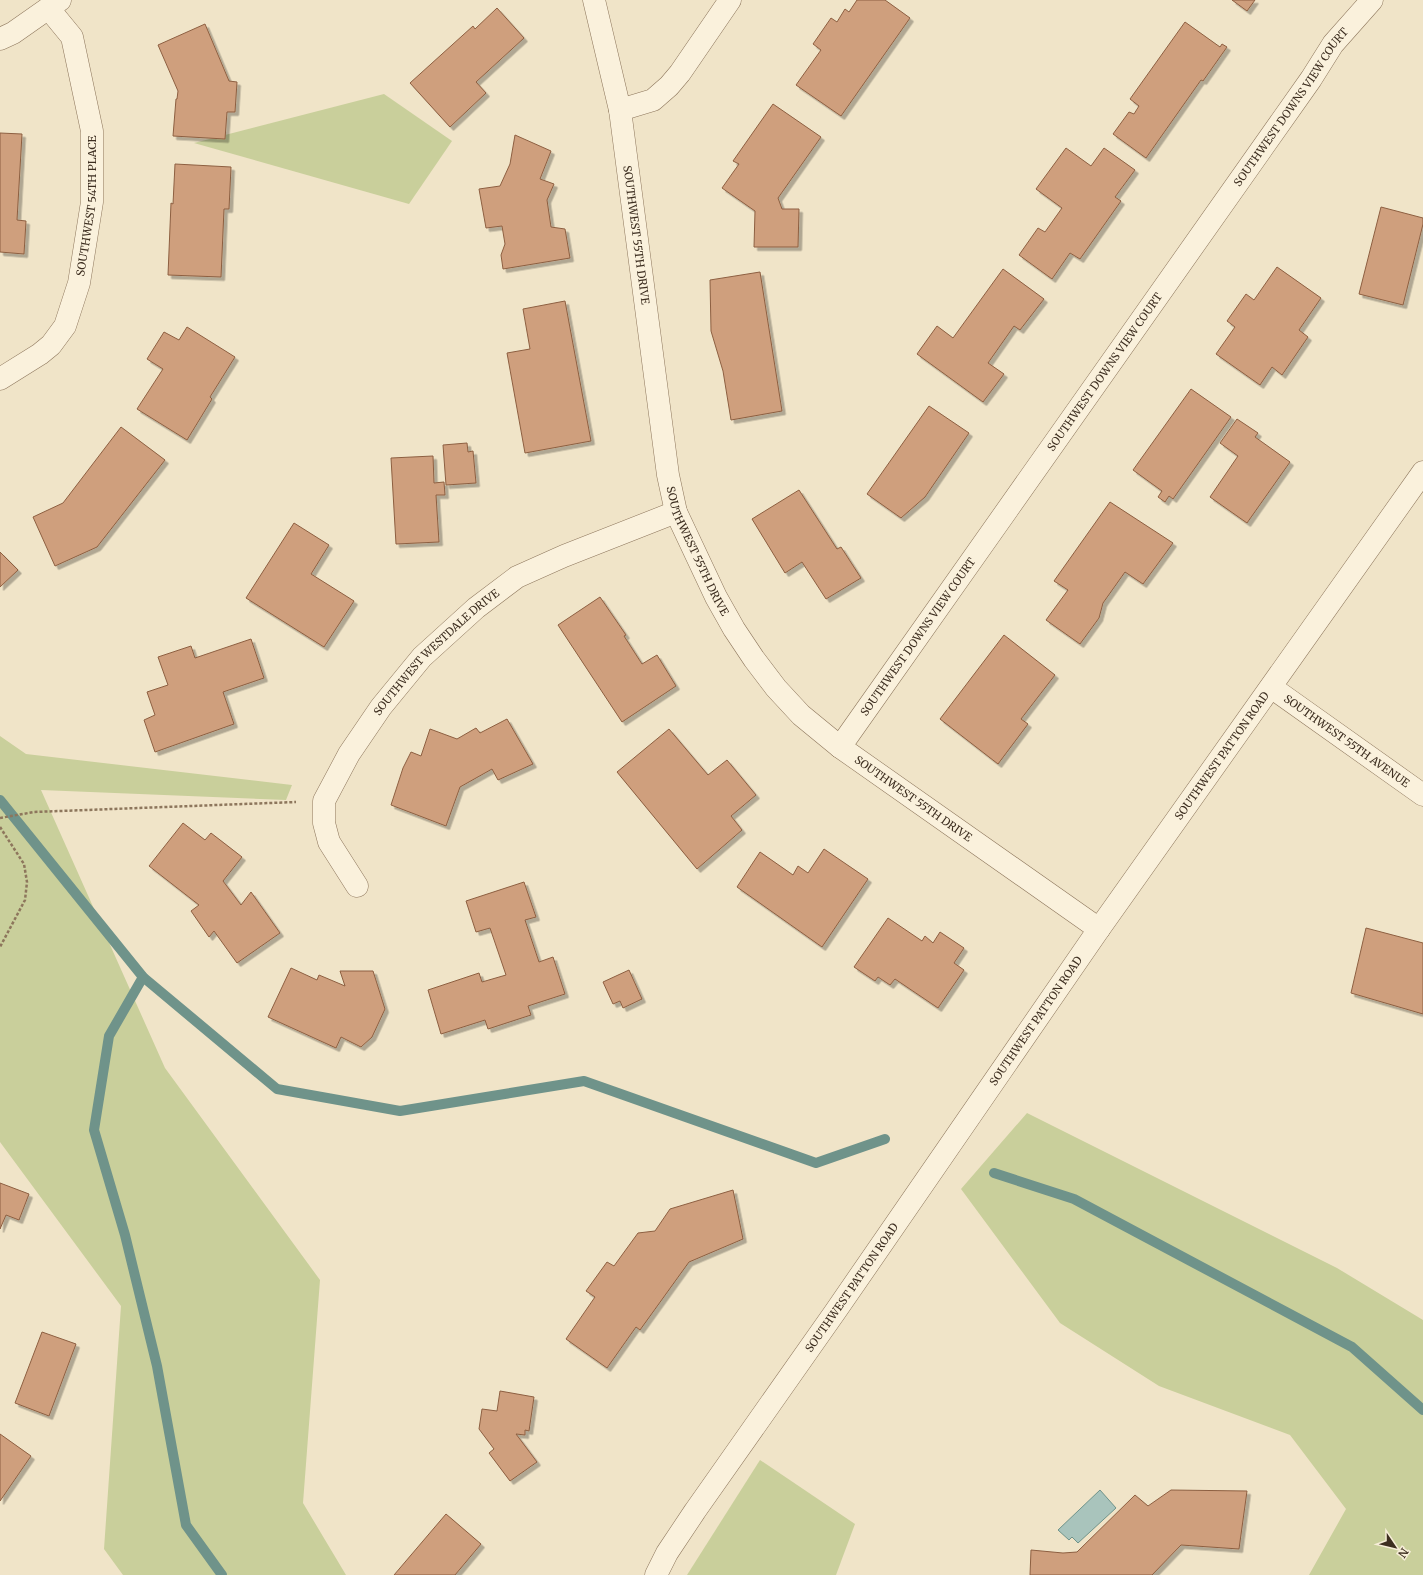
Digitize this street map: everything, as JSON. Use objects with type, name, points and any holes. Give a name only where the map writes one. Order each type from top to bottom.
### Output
[{"type":"street","name":"SOUTHWEST 55TH DRIVE","points":[[594,0],[620,110],[668,475],[676,512],[716,597],[754,659],[776,688],[800,715],[840,747],[1099,929]]},
{"type":"street","points":[[620,110],[654,100],[680,73],[730,0]]},
{"type":"street","name":"SOUTHWEST DOWNS VIEW COURT","points":[[840,747],[1312,79],[1333,44],[1372,0]]},
{"type":"street","points":[[0,39],[13,33],[54,4]]},
{"type":"street","name":"SOUTHWEST 54TH PLACE","points":[[0,379],[40,354],[51,345],[66,326],[79,283],[92,202],[92,131],[72,37],[54,4]]},
{"type":"street","name":"SOUTHWEST PATTON ROAD","points":[[656,1575],[667,1553],[695,1511],[835,1312],[1099,929],[1423,472]]},
{"type":"street","name":"SOUTHWEST WESTDALE DRIVE","points":[[356,886],[329,842],[324,823],[324,801],[349,754],[381,706],[422,657],[476,608],[517,577],[564,556],[676,512]]},
{"type":"street","name":"SOUTHWEST 55TH AVENUE","points":[[1271,687],[1423,795]]},
{"type":"path","points":[[0,818],[34,812],[324,801]]},
{"type":"path","points":[[0,827],[24,864],[27,882],[25,900],[0,947]]},
{"type":"green space","points":[[384,94],[452,141],[409,204],[194,143]]},
{"type":"green space","points":[[0,736],[26,754],[292,785],[286,800],[41,790],[165,1068],[320,1280],[303,1503],[346,1575],[123,1575],[104,1549],[121,1306],[0,1142]]},
{"type":"green space","points":[[1027,1113],[1337,1268],[1423,1320],[1423,1575],[1309,1575],[1346,1509],[1290,1435],[1159,1386],[1060,1323],[961,1189]]},
{"type":"green space","points":[[760,1460],[855,1524],[836,1575],[687,1575]]},
{"type":"water","points":[[1100,1490],[1116,1508],[1078,1543],[1072,1537],[1069,1540],[1058,1530]]},
{"type":"building","points":[[857,0],[885,0],[910,18],[841,116],[796,85],[821,50],[813,44],[831,18],[837,22],[845,9],[849,12]]},
{"type":"building","points":[[1232,0],[1255,0],[1247,11]]},
{"type":"building","points":[[497,8],[524,38],[476,82],[486,93],[450,127],[410,83],[473,26],[475,29]]},
{"type":"building","points":[[1185,22],[1220,47],[1222,44],[1227,47],[1203,81],[1201,80],[1146,158],[1113,134],[1129,112],[1134,114],[1139,106],[1130,99]]},
{"type":"building","points":[[205,24],[229,81],[237,82],[235,112],[227,112],[225,139],[173,136],[178,91],[158,45]]},
{"type":"building","points":[[773,104],[821,137],[778,198],[782,209],[799,209],[798,247],[754,247],[755,211],[722,188],[739,164],[733,161]]},
{"type":"building","points":[[0,133],[22,134],[17,220],[26,221],[24,254],[0,252]]},
{"type":"building","points":[[515,135],[551,151],[540,179],[554,184],[547,200],[551,227],[565,229],[570,258],[503,269],[501,255],[505,244],[502,226],[486,228],[479,189],[500,186],[510,164]]},
{"type":"building","points":[[1066,148],[1091,166],[1104,148],[1135,170],[1115,197],[1121,201],[1080,259],[1070,253],[1052,279],[1019,255],[1038,228],[1045,232],[1062,208],[1036,189]]},
{"type":"building","points":[[175,164],[231,167],[229,209],[224,209],[221,277],[168,275],[171,203],[173,204]]},
{"type":"building","points":[[1381,207],[1423,218],[1423,224],[1403,305],[1359,294]]},
{"type":"building","points":[[1277,267],[1321,298],[1299,330],[1308,337],[1282,375],[1272,367],[1260,385],[1216,354],[1235,327],[1227,321],[1246,294],[1254,300]]},
{"type":"building","points":[[1003,269],[1044,299],[1020,330],[1014,326],[988,363],[1004,374],[983,402],[917,354],[937,326],[953,338]]},
{"type":"building","points":[[760,272],[782,411],[731,420],[723,371],[711,331],[710,280]]},
{"type":"building","points":[[565,301],[591,441],[525,453],[507,353],[530,349],[523,309]]},
{"type":"building","points":[[187,327],[235,357],[210,397],[212,399],[187,440],[137,409],[163,369],[147,359],[164,332],[179,340]]},
{"type":"building","points":[[1191,389],[1231,417],[1173,499],[1169,496],[1165,502],[1158,497],[1162,491],[1133,470]]},
{"type":"building","points":[[929,406],[969,433],[925,497],[901,518],[867,494]]},
{"type":"building","points":[[1237,419],[1258,433],[1255,437],[1290,462],[1247,523],[1210,497],[1238,456],[1220,443]]},
{"type":"building","points":[[121,427],[165,460],[97,547],[55,566],[33,517],[63,503]]},
{"type":"building","points":[[467,443],[468,452],[473,451],[476,483],[446,485],[443,445]]},
{"type":"building","points":[[433,456],[434,483],[444,482],[445,495],[436,495],[439,542],[396,544],[391,458]]},
{"type":"building","points":[[799,490],[837,549],[841,547],[861,578],[826,599],[802,562],[785,573],[752,519]]},
{"type":"building","points":[[1110,502],[1173,543],[1143,584],[1125,572],[1103,603],[1099,618],[1080,644],[1046,620],[1068,590],[1054,581]]},
{"type":"building","points":[[294,523],[329,545],[311,574],[354,601],[324,647],[246,598]]},
{"type":"building","points":[[0,552],[18,570],[0,587]]},
{"type":"building","points":[[600,597],[626,635],[624,636],[642,664],[657,655],[676,686],[622,722],[558,625]]},
{"type":"building","points":[[1004,635],[1055,675],[1021,719],[1028,724],[998,764],[940,719]]},
{"type":"building","points":[[251,639],[264,678],[223,692],[234,724],[155,752],[144,720],[155,715],[147,692],[168,685],[158,657],[191,646],[195,658]]},
{"type":"building","points":[[507,719],[533,764],[498,780],[492,769],[460,787],[446,826],[391,805],[403,768],[411,752],[421,756],[430,729],[457,739],[476,728],[480,733]]},
{"type":"building","points":[[669,729],[708,775],[727,760],[756,795],[731,816],[742,830],[697,869],[617,772]]},
{"type":"building","points":[[183,823],[205,840],[211,833],[242,857],[223,881],[241,905],[251,892],[280,933],[237,963],[214,931],[209,937],[191,911],[199,905],[149,866]]},
{"type":"building","points":[[824,849],[868,879],[822,947],[737,887],[760,852],[793,875],[798,866],[808,873]]},
{"type":"building","points":[[524,882],[536,917],[525,920],[539,962],[553,957],[565,994],[528,1006],[531,1015],[488,1029],[485,1020],[441,1034],[428,990],[479,973],[482,982],[506,975],[490,928],[476,932],[466,901]]},
{"type":"building","points":[[888,918],[922,941],[925,936],[933,943],[940,932],[964,948],[954,963],[964,970],[938,1008],[895,979],[890,985],[878,977],[875,981],[854,967]]},
{"type":"building","points":[[1366,928],[1423,943],[1423,1014],[1351,993]]},
{"type":"building","points":[[291,968],[317,980],[319,975],[345,986],[340,971],[373,971],[385,1009],[372,1037],[361,1047],[341,1037],[336,1048],[268,1017]]},
{"type":"building","points":[[629,970],[642,999],[623,1008],[620,1001],[613,1004],[603,982]]},
{"type":"building","points":[[0,1183],[29,1194],[19,1220],[6,1215],[0,1229]]},
{"type":"building","points":[[733,1190],[743,1239],[689,1262],[640,1330],[636,1327],[607,1368],[566,1339],[595,1297],[586,1291],[607,1262],[614,1266],[638,1233],[655,1231],[670,1209]]},
{"type":"building","points":[[42,1332],[76,1344],[49,1416],[15,1403]]},
{"type":"building","points":[[500,1391],[534,1397],[529,1431],[525,1430],[525,1435],[516,1434],[537,1462],[510,1481],[489,1453],[494,1449],[479,1429],[482,1409],[497,1411]]},
{"type":"building","points":[[0,1434],[31,1456],[0,1501]]},
{"type":"building","points":[[1171,1490],[1247,1491],[1239,1549],[1181,1545],[1152,1575],[1030,1575],[1031,1550],[1063,1553],[1077,1552],[1135,1495],[1148,1506]]},
{"type":"building","points":[[446,1514],[481,1544],[455,1575],[394,1575]]},
{"type":"waterway","points":[[0,800],[143,977],[277,1089],[400,1111],[584,1081],[816,1163],[885,1139]]},
{"type":"waterway","points":[[143,977],[109,1036],[94,1130],[125,1235],[157,1366],[186,1525],[222,1575]]},
{"type":"waterway","points":[[994,1173],[1074,1199],[1352,1347],[1423,1410]]}]
